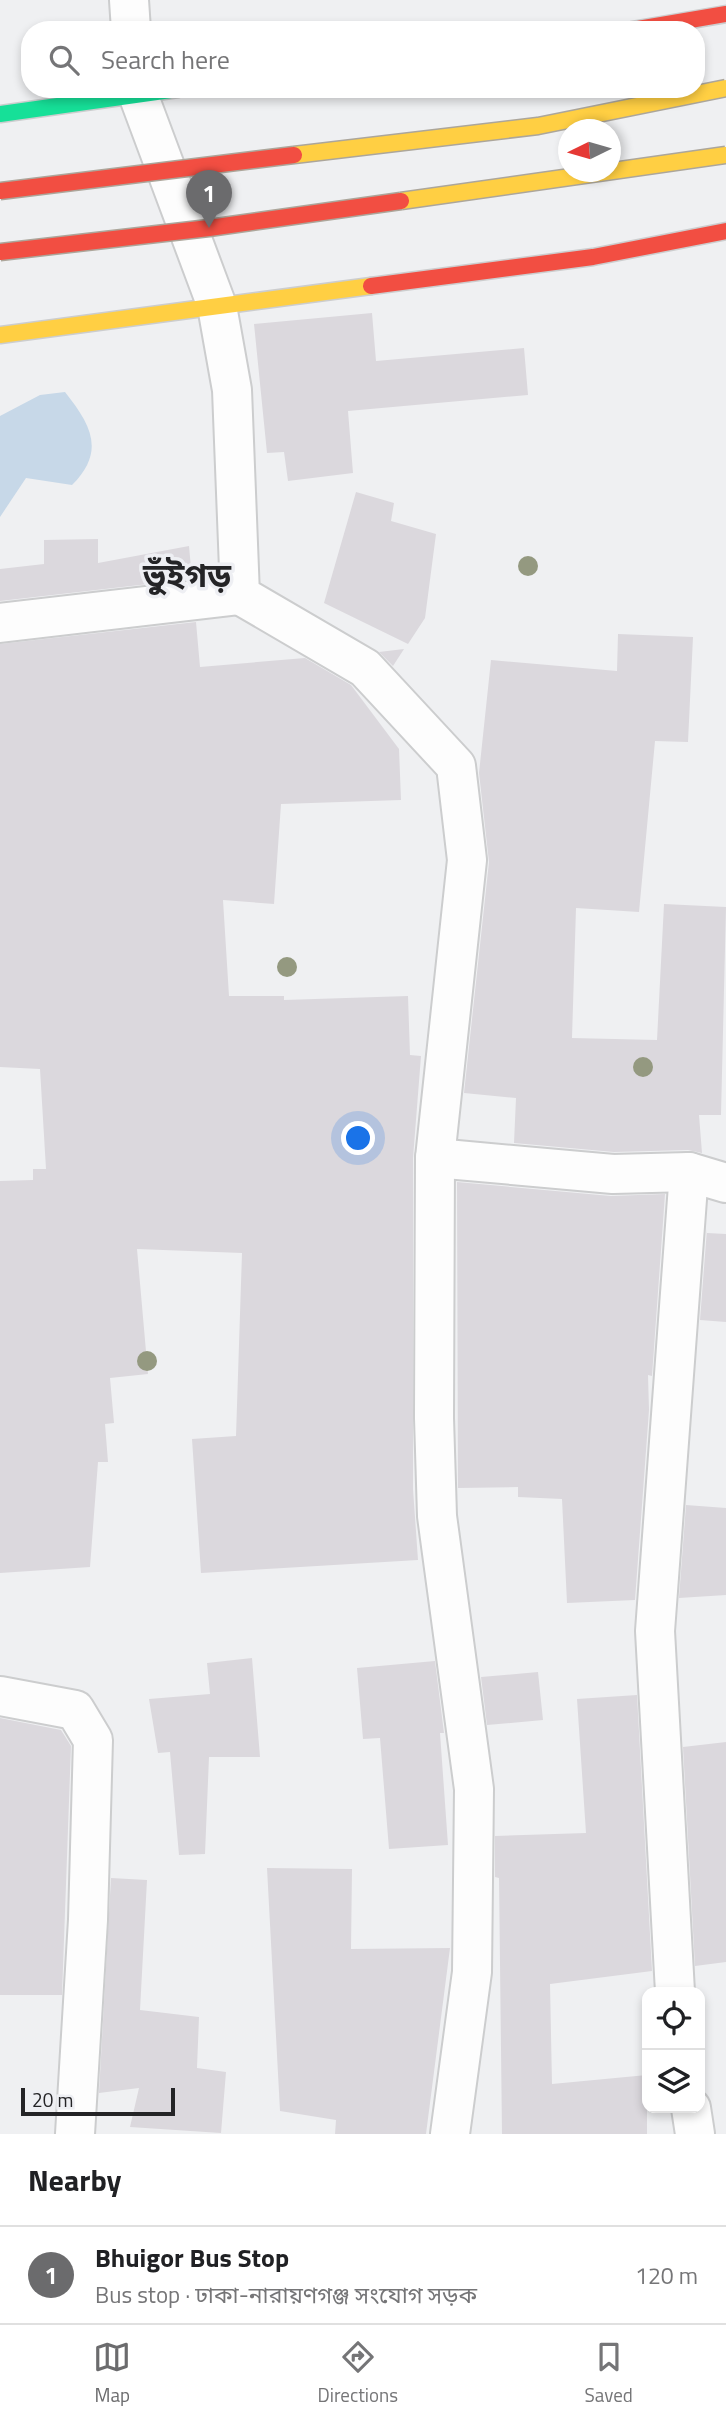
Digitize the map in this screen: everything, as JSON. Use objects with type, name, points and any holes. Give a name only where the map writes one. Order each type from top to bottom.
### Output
[{"type":"main road","points":[[685,21],[726,14]]},
{"type":"main road","points":[[705,92],[726,88]]},
{"type":"main road","points":[[0,114],[99,98]]},
{"type":"main road","points":[[0,191],[538,126],[677,98]]},
{"type":"main road","points":[[0,252],[223,226],[726,155]]},
{"type":"main road","points":[[0,335],[593,257],[726,231]]},
{"type":"street","points":[[129,0],[130,21]]},
{"type":"street","points":[[138,98],[217,306],[232,390],[240,595]]},
{"type":"street","points":[[0,623],[240,595],[365,668],[456,766],[467,860],[435,1158],[434,1419],[437,1516],[474,1789],[472,1972],[451,2134]]},
{"type":"street","points":[[435,1158],[612,1174],[689,1172],[726,1183]]},
{"type":"street","points":[[675,1987],[663,1817],[655,1632],[689,1172]]},
{"type":"street","points":[[0,1696],[75,1710],[93,1740],[88,1920],[75,2134]]},
{"type":"street","points":[[692,2113],[695,2134]]},
{"type":"water","points":[[65,392],[82,416],[91,438],[92,449],[83,473],[72,485],[26,478],[0,517],[0,416],[40,395]]},
{"type":"building","points":[[372,313],[376,361],[524,348],[528,395],[348,411],[353,473],[288,481],[284,452],[267,453],[254,324]]},
{"type":"building","points":[[356,492],[394,503],[391,521],[436,534],[425,618],[408,644],[324,603]]},
{"type":"building","points":[[98,539],[98,563],[189,546],[192,579],[0,601],[0,569],[44,564],[44,540]]},
{"type":"building","points":[[196,622],[200,667],[305,658],[351,685],[399,749],[401,800],[281,804],[274,904],[223,900],[229,996],[284,996],[284,1000],[408,996],[410,1055],[421,1056],[413,1158],[413,1489],[418,1560],[201,1573],[192,1439],[236,1436],[242,1253],[137,1249],[148,1374],[110,1378],[114,1423],[105,1424],[108,1462],[98,1462],[90,1567],[0,1573],[0,1181],[33,1180],[33,1169],[46,1169],[40,1069],[0,1067],[0,644]]},
{"type":"building","points":[[618,634],[693,637],[688,742],[655,741],[639,912],[576,908],[572,1038],[657,1040],[664,904],[726,907],[721,1115],[699,1115],[702,1153],[688,1150],[614,1152],[514,1143],[516,1098],[464,1093],[489,862],[479,773],[491,660],[617,671]]},
{"type":"building","points":[[404,649],[393,666],[379,652]]},
{"type":"building","points":[[457,1182],[611,1196],[665,1194],[652,1376],[648,1375],[649,1410],[635,1600],[567,1603],[562,1499],[518,1497],[518,1487],[458,1488]]},
{"type":"building","points":[[707,1229],[707,1233],[726,1234],[726,1322],[700,1320]]},
{"type":"building","points":[[686,1505],[726,1508],[726,1595],[679,1598]]},
{"type":"building","points":[[252,1658],[260,1757],[209,1757],[205,1854],[179,1855],[170,1752],[158,1753],[149,1699],[210,1694],[207,1663]]},
{"type":"building","points":[[435,1661],[444,1733],[440,1733],[448,1845],[389,1849],[380,1738],[363,1739],[357,1668]]},
{"type":"building","points":[[538,1672],[543,1720],[487,1725],[481,1677]]},
{"type":"building","points":[[637,1695],[652,1971],[550,1984],[552,2084],[642,2075],[642,2113],[647,2113],[647,2134],[502,2134],[499,1878],[495,1877],[495,1836],[586,1833],[577,1699]]},
{"type":"building","points":[[0,1718],[61,1730],[71,1746],[62,1995],[0,1995]]},
{"type":"building","points":[[726,1742],[726,1962],[695,1966],[683,1747]]},
{"type":"building","points":[[267,1868],[352,1869],[351,1949],[450,1948],[426,2134],[335,2134],[336,2120],[280,2111]]},
{"type":"building","points":[[111,1878],[147,1880],[140,2010],[199,2017],[197,2068],[226,2072],[221,2133],[130,2127],[139,2088],[99,2093]]},
{"type":"traffic: fast","points":[[0,114],[114,98]]},
{"type":"traffic: slow","points":[[705,92],[726,88]]},
{"type":"traffic: slow","points":[[294,155],[538,126],[677,98]]},
{"type":"traffic: slow","points":[[401,201],[726,155]]},
{"type":"traffic: slow","points":[[0,335],[371,286]]},
{"type":"traffic: jam","points":[[685,21],[726,14]]},
{"type":"traffic: jam","points":[[0,191],[294,155]]},
{"type":"traffic: jam","points":[[0,252],[209,228],[401,201]]},
{"type":"traffic: jam","points":[[371,286],[593,257],[726,231]]},
{"type":"place","name":"Bhuigor Bus Stop","points":[[209,228]]},
{"type":"district","name":"ভুঁইগড়","points":[[187,575]]}]
